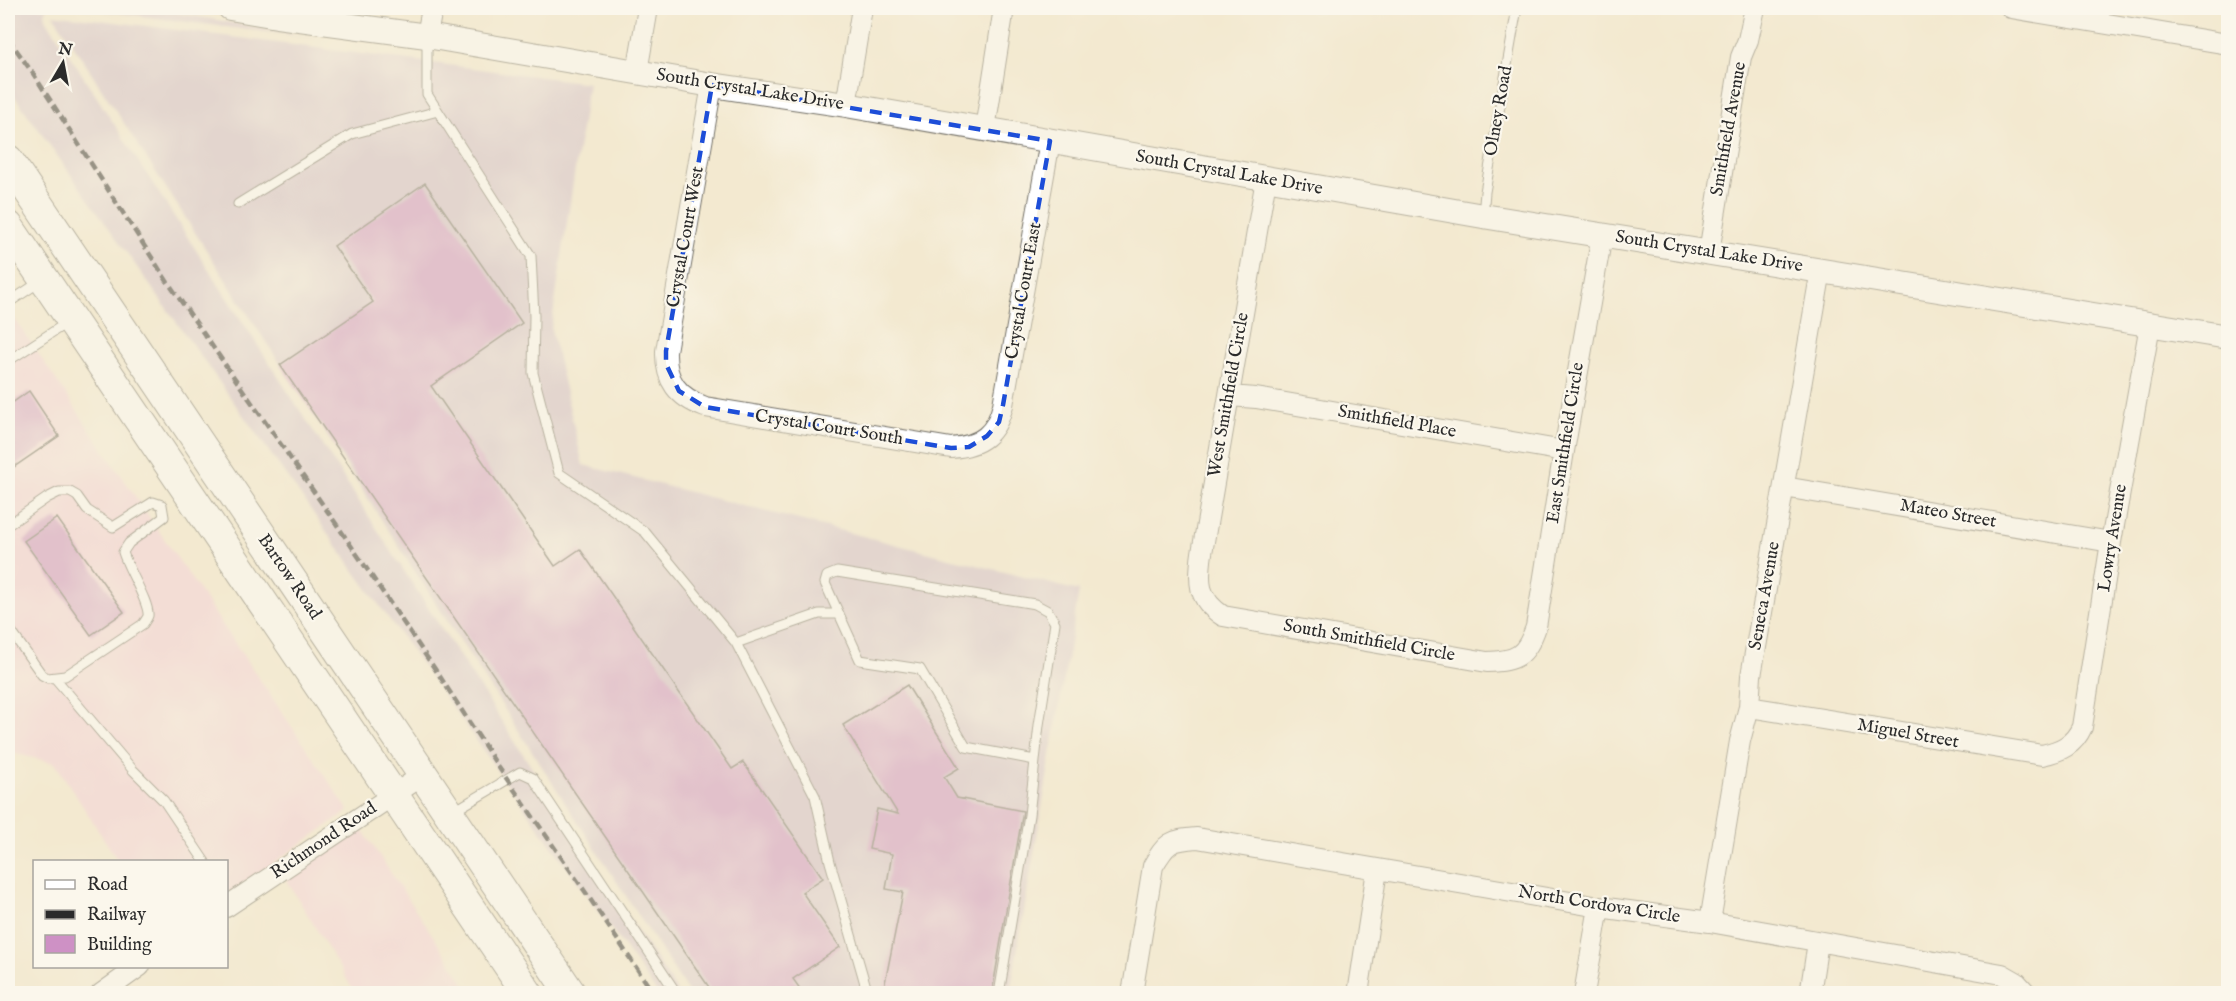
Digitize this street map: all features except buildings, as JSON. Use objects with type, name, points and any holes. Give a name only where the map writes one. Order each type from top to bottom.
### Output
[{"type":"main road","name":"Bartow Road","points":[[8,160],[568,992]]},
{"type":"main road","name":"Bartow Road","points":[[8,226],[72,320],[174,497],[392,794],[528,993]]},
{"type":"street","name":"South Crystal Lake Drive","points":[[230,8],[427,36],[712,85],[846,105],[1483,216],[2229,337]]},
{"type":"street","points":[[427,36],[432,8]]},
{"type":"street","points":[[637,72],[648,8]]},
{"type":"street","points":[[846,105],[862,8]]},
{"type":"street","points":[[985,129],[1004,8]]},
{"type":"street","name":"Smithfield Avenue","points":[[1709,252],[1741,57],[1749,40],[1755,8]]},
{"type":"street","points":[[2011,8],[2229,44]]},
{"type":"street","name":"Crystal Court West","points":[[675,387],[666,364],[666,351],[712,85]]},
{"type":"street","name":"Crystal Court East","points":[[987,436],[999,422],[1003,405],[1050,141]]},
{"type":"street","name":"West Smithfield Circle","points":[[1212,608],[1203,594],[1198,578],[1266,179]]},
{"type":"street","name":"East Smithfield Circle","points":[[1526,649],[1530,645],[1536,627],[1602,235]]},
{"type":"street","name":"Seneca Avenue","points":[[1710,922],[1740,741],[1749,707],[1751,676],[1821,270]]},
{"type":"street","name":"Lowry Avenue","points":[[2067,747],[2077,738],[2082,727],[2111,542],[2150,325]]},
{"type":"street","name":"Crystal Court South","points":[[675,387],[689,401],[705,407],[951,448],[969,447],[987,436]]},
{"type":"street","name":"Smithfield Place","points":[[1230,396],[1256,398],[1564,451]]},
{"type":"street","name":"Mateo Street","points":[[1784,487],[2111,542]]},
{"type":"street","name":"South Smithfield Circle","points":[[1212,608],[1223,616],[1487,662],[1510,661],[1526,649]]},
{"type":"street","name":"Miguel Street","points":[[1749,707],[2042,755],[2061,751],[2067,747]]},
{"type":"street","name":"Richmond Road","points":[[228,902],[423,775]]},
{"type":"street","name":"North Cordova Circle","points":[[1132,993],[1153,866],[1162,850],[1175,840],[1197,838],[1599,907],[1710,922],[2002,974],[2024,989]]},
{"type":"street","points":[[1358,993],[1377,870]]},
{"type":"street","points":[[1584,993],[1599,907]]},
{"type":"street","points":[[1810,993],[1818,942]]},
{"type":"street","points":[[101,993],[137,968]]},
{"type":"lane","name":"Olney Road","points":[[1483,216],[1517,8]]},
{"type":"lane","points":[[427,36],[427,94],[531,256],[534,316],[533,373],[559,473],[645,532],[736,643],[815,796],[830,862],[868,993]]},
{"type":"lane","points":[[238,204],[352,134],[438,111]]},
{"type":"lane","points":[[8,303],[44,279]]},
{"type":"lane","points":[[8,361],[72,320]]},
{"type":"lane","points":[[8,525],[59,492],[70,492],[77,496],[87,510],[113,526],[153,502],[174,497]]},
{"type":"lane","points":[[8,627],[42,675],[55,678],[65,676],[143,624],[148,616],[146,606],[123,552],[129,543],[164,517],[174,497]]},
{"type":"lane","points":[[999,993],[1029,814],[1055,623],[1048,611],[1035,604],[837,572],[827,576],[825,583],[860,660],[920,669],[966,747],[1035,760]]},
{"type":"lane","points":[[736,643],[819,614],[839,614]]},
{"type":"lane","points":[[55,678],[133,770],[164,801],[204,860]]},
{"type":"lane","points":[[449,814],[520,772],[533,778],[676,993]]},
{"type":"highlighted area","points":[[712,85],[1050,141],[1003,405],[999,422],[987,436],[969,447],[951,448],[705,407],[679,391],[666,364],[666,351]]},
{"type":"shaded area","points":[[8,8],[47,8],[46,19],[678,993],[657,993],[8,87]]},
{"type":"shaded area","points":[[78,8],[151,8],[321,39]]},
{"type":"shaded area","points":[[53,14],[588,83],[551,329],[583,465],[1079,591],[1010,993],[689,993]]},
{"type":"shaded area","points":[[8,309],[349,811],[228,894],[228,860],[117,860],[55,763],[8,752]]},
{"type":"shaded area","points":[[361,828],[471,993],[355,993],[286,879]]},
{"type":"railway","points":[[8,38],[167,281],[337,525],[497,765],[654,994]]}]
